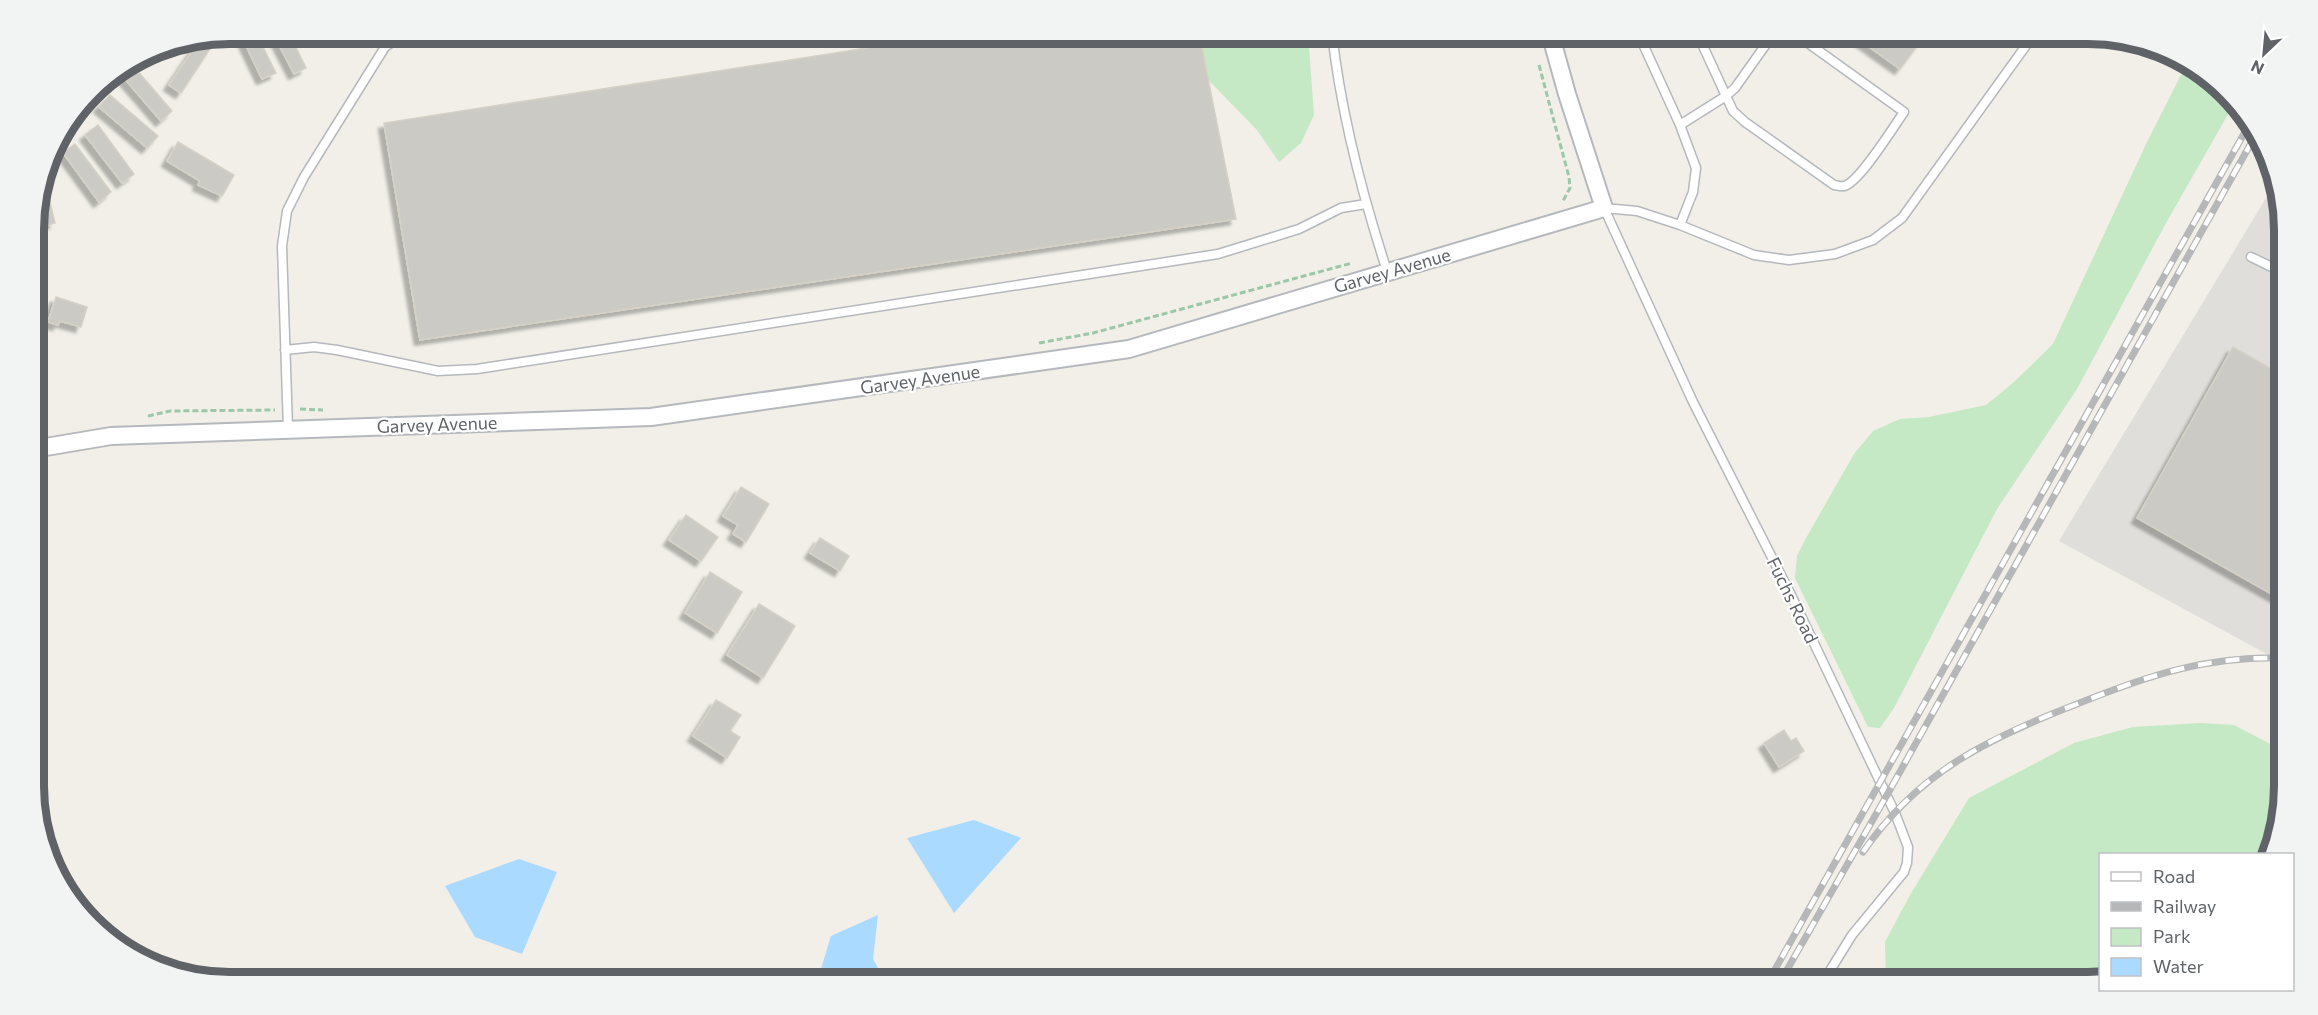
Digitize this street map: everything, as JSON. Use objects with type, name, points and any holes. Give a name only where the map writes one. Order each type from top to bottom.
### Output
[{"type":"street","points":[[1553,44],[1604,208]]},
{"type":"street","name":"Garvey Avenue","points":[[44,447],[111,436],[651,417],[1129,349],[1384,264],[1604,208]]},
{"type":"lane","points":[[288,429],[282,246],[287,211],[304,177],[385,47],[389,44]]},
{"type":"lane","points":[[1333,44],[1337,80],[1366,204],[1384,264]]},
{"type":"lane","points":[[1643,44],[1680,124],[1696,168],[1693,192],[1680,225]]},
{"type":"lane","points":[[1702,44],[1733,111],[1834,185],[1844,186],[1852,181],[1874,156],[1904,112],[1809,44]]},
{"type":"lane","points":[[1680,124],[1735,88],[1766,44]]},
{"type":"lane","points":[[1604,208],[1638,211],[1680,225],[1754,255],[1789,260],[1835,254],[1873,240],[1902,218],[2027,44]]},
{"type":"lane","points":[[285,350],[314,347],[438,371],[477,369],[1218,254],[1299,229],[1341,208],[1366,204]]},
{"type":"lane","name":"Fuchs Road","points":[[1604,208],[1693,402],[1791,595],[1887,795],[1908,847],[1904,872],[1852,935],[1830,971]]},
{"type":"lane","points":[[2251,257],[2274,268]]},
{"type":"path","points":[[1537,56],[1569,177],[1570,188],[1567,196],[1554,210]]},
{"type":"path","points":[[1030,344],[1093,333],[1384,264]]},
{"type":"path","points":[[140,418],[170,411],[325,410]]},
{"type":"shaded area","points":[[2270,191],[2274,229],[2274,658],[2059,541]]},
{"type":"green space","points":[[1168,44],[1309,44],[1314,115],[1301,143],[1279,162],[1257,130],[1184,55]]},
{"type":"green space","points":[[2184,69],[2202,82],[2231,110],[2166,223],[2077,389],[1997,509],[1894,708],[1880,728],[1868,727],[1795,578],[1797,556],[1854,454],[1873,431],[1900,419],[1929,417],[1986,405],[2013,383],[2053,344],[2147,142]]},
{"type":"green space","points":[[2201,723],[2234,725],[2272,745],[2274,748],[2274,798],[2271,822],[2261,853],[2099,853],[2099,971],[1886,971],[1885,942],[1910,895],[1969,798],[2074,743],[2133,727]]},
{"type":"water","points":[[974,820],[1021,838],[954,913],[907,838]]},
{"type":"water","points":[[519,859],[557,872],[522,954],[475,937],[445,886]]},
{"type":"water","points":[[878,915],[873,959],[880,972],[820,972],[831,936]]},
{"type":"building","points":[[245,44],[262,44],[276,73],[262,79]]},
{"type":"building","points":[[279,44],[294,44],[306,68],[294,74]]},
{"type":"building","points":[[892,44],[1201,44],[1236,219],[420,340],[384,123]]},
{"type":"building","points":[[1865,44],[1919,44],[1900,69]]},
{"type":"building","points":[[205,45],[210,49],[181,93],[169,85],[195,47]]},
{"type":"building","points":[[135,68],[172,111],[161,121],[124,78]]},
{"type":"building","points":[[110,95],[158,136],[147,148],[99,107]]},
{"type":"building","points":[[98,125],[134,174],[122,183],[85,135]]},
{"type":"building","points":[[178,142],[234,175],[222,196],[198,185],[200,181],[167,161]]},
{"type":"building","points":[[75,144],[111,192],[99,202],[63,153]]},
{"type":"building","points":[[48,192],[55,223],[44,226]]},
{"type":"building","points":[[56,297],[87,307],[81,327],[60,321],[58,325],[48,322]]},
{"type":"building","points":[[2233,347],[2274,370],[2274,595],[2137,518]]},
{"type":"building","points":[[741,487],[769,504],[746,542],[733,534],[738,525],[723,516]]},
{"type":"building","points":[[686,515],[718,537],[701,561],[669,540]]},
{"type":"building","points":[[820,538],[849,556],[840,571],[810,553]]},
{"type":"building","points":[[710,572],[742,592],[717,633],[685,613]]},
{"type":"building","points":[[759,604],[795,626],[763,678],[727,655]]},
{"type":"building","points":[[716,700],[741,715],[730,731],[740,737],[727,758],[693,736]]},
{"type":"building","points":[[1784,730],[1791,741],[1796,738],[1804,751],[1779,767],[1764,743]]},
{"type":"railway","points":[[1774,971],[2246,130]]},
{"type":"railway","points":[[1786,971],[2252,141]]},
{"type":"railway","points":[[1863,852],[1884,824],[1932,779],[1958,761],[2014,730],[2129,684],[2178,669],[2229,660],[2274,658]]}]
